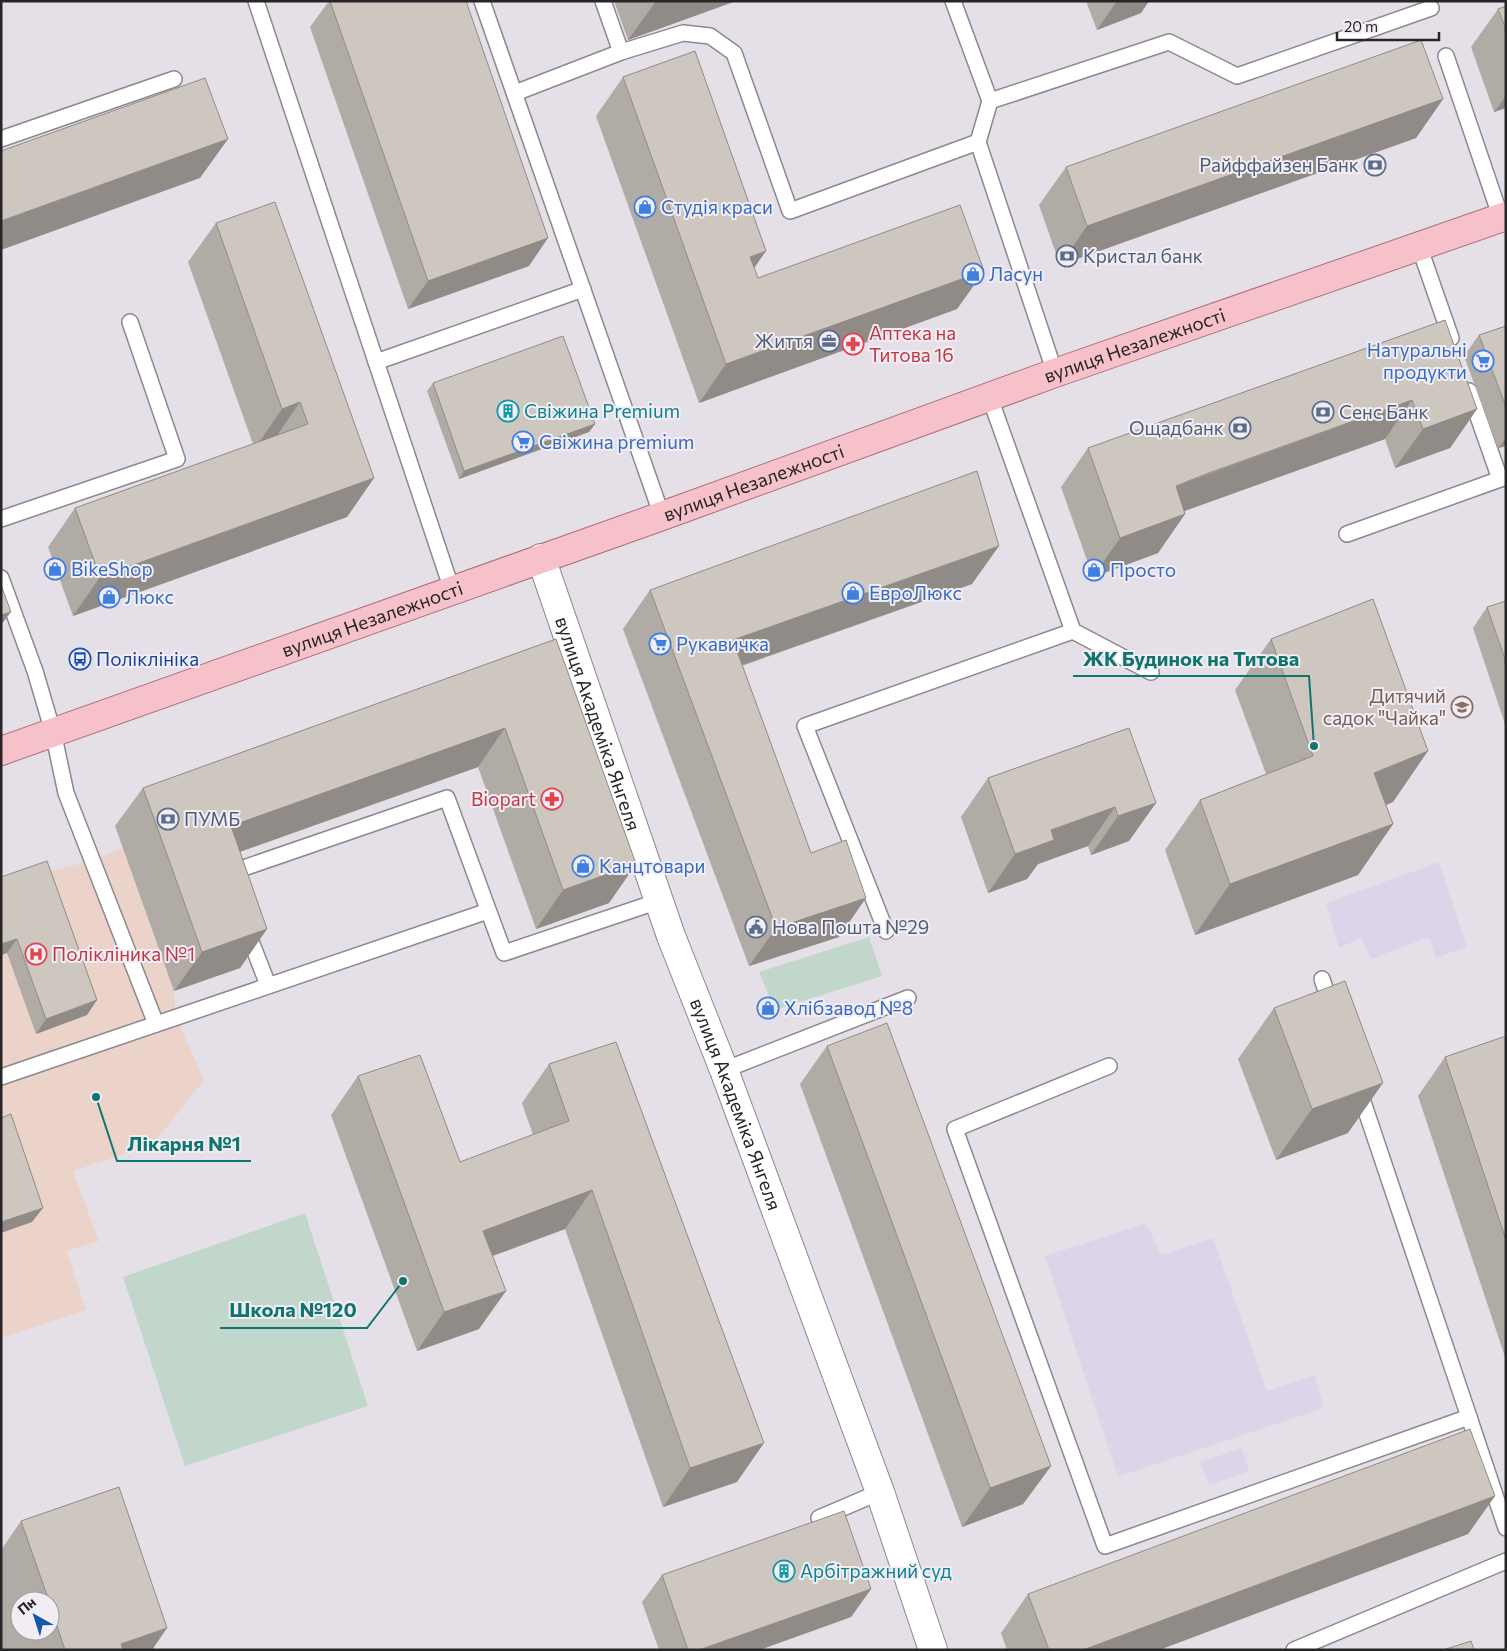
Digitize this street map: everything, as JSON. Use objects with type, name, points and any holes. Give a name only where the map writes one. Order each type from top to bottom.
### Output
[{"type":"main road","name":"вулиця Незалежності","points":[[1,751],[662,516],[1055,373],[1503,217]]},
{"type":"street","name":"вулиця Академіка Янгеля","points":[[541,558],[660,901],[880,1492],[933,1650]]},
{"type":"lane","points":[[256,1],[452,590]]},
{"type":"lane","points":[[482,1],[662,516]]},
{"type":"lane","points":[[603,1],[621,52]]},
{"type":"lane","points":[[953,1],[990,101],[978,142],[1055,373]]},
{"type":"lane","points":[[990,101],[1169,42],[1237,76],[1431,8]]},
{"type":"lane","points":[[514,93],[621,52],[683,33],[710,36],[734,53],[790,211],[978,142]]},
{"type":"lane","points":[[1446,56],[1503,217]]},
{"type":"lane","points":[[1,139],[174,79]]},
{"type":"lane","points":[[1419,246],[1455,349]]},
{"type":"lane","points":[[376,362],[583,289]]},
{"type":"lane","points":[[1,519],[177,459],[130,322]]},
{"type":"lane","points":[[1347,534],[1503,478],[1464,377]]},
{"type":"lane","points":[[990,398],[1073,631],[1151,672]]},
{"type":"lane","points":[[1,578],[24,640],[53,732],[66,793],[156,1024]]},
{"type":"lane","points":[[886,931],[805,726],[1073,631]]},
{"type":"lane","points":[[229,884],[226,874],[447,798],[504,953],[660,901]]},
{"type":"lane","points":[[1,1077],[488,911]]},
{"type":"lane","points":[[243,921],[268,985]]},
{"type":"lane","points":[[1322,979],[1337,1024]]},
{"type":"lane","points":[[724,1070],[908,998]]},
{"type":"lane","points":[[1109,1066],[955,1129],[1105,1546],[1469,1417]]},
{"type":"lane","points":[[1355,1078],[1506,1528]]},
{"type":"lane","points":[[819,1518],[880,1492]]},
{"type":"lane","points":[[1294,1650],[1309,1647],[1506,1561]]},
{"type":"shaded area","points":[[123,848],[174,991],[176,1017],[204,1080],[152,1145],[73,1171],[99,1241],[67,1251],[86,1310],[1,1338],[1,888],[37,875],[93,860]]},
{"type":"shaded area","points":[[1439,862],[1467,947],[1436,958],[1429,937],[1371,959],[1361,938],[1339,948],[1326,903]]},
{"type":"shaded area","points":[[1146,1223],[1161,1255],[1213,1238],[1267,1391],[1315,1375],[1324,1408],[1118,1477],[1045,1256]]},
{"type":"shaded area","points":[[1242,1448],[1249,1471],[1209,1485],[1200,1462]]},
{"type":"green space","points":[[869,937],[882,976],[775,1010],[759,972]]},
{"type":"green space","points":[[305,1213],[368,1406],[185,1466],[123,1277]]},
{"type":"building","points":[[330,1],[466,1],[548,238],[428,281]]},
{"type":"building","points":[[1506,6],[1506,29],[1498,9]]},
{"type":"building","points":[[1421,40],[1443,99],[1087,226],[1066,167]]},
{"type":"building","points":[[695,51],[766,251],[750,257],[758,278],[960,205],[984,271],[726,364],[623,77]]},
{"type":"building","points":[[205,78],[228,139],[1,221],[1,151]]},
{"type":"building","points":[[275,202],[374,478],[100,577],[75,508],[308,424],[300,402],[282,409],[216,223]]},
{"type":"building","points":[[1445,320],[1477,409],[1423,429],[1412,400],[1206,474],[1176,486],[1185,514],[1120,538],[1088,448]]},
{"type":"building","points":[[1506,326],[1506,407],[1479,335]]},
{"type":"building","name":"Свіжина Premium","points":[[563,336],[595,424],[464,471],[433,383]]},
{"type":"building","points":[[977,471],[999,546],[733,640],[811,853],[846,840],[866,898],[776,928],[650,590]]},
{"type":"building","points":[[1,585],[11,612],[1,615]]},
{"type":"building","points":[[1373,599],[1428,751],[1374,773],[1393,824],[1230,884],[1200,800],[1313,756],[1271,639]]},
{"type":"building","points":[[1506,601],[1506,662],[1487,607]]},
{"type":"building","points":[[556,639],[636,864],[563,890],[505,728],[231,826],[267,929],[202,952],[143,788]]},
{"type":"building","points":[[1129,728],[1156,803],[1118,816],[1115,807],[1051,830],[1054,840],[1015,854],[988,778]]},
{"type":"building","name":"Полікліника №1","points":[[47,861],[97,1000],[46,1019],[17,939],[1,944],[1,877]]},
{"type":"building","points":[[1345,981],[1383,1083],[1312,1109],[1274,1008]]},
{"type":"building","points":[[887,1023],[1051,1466],[990,1488],[827,1046]]},
{"type":"building","points":[[1506,1036],[1506,1240],[1445,1057]]},
{"type":"building","points":[[616,1042],[764,1443],[690,1468],[592,1190],[483,1231],[506,1291],[444,1312],[358,1076],[420,1055],[460,1162],[569,1121],[549,1064]]},
{"type":"building","points":[[11,1114],[43,1208],[1,1222],[1,1118]]},
{"type":"building","points":[[1470,1429],[1495,1496],[1083,1650],[1049,1650],[1028,1594]]},
{"type":"building","points":[[119,1487],[167,1628],[121,1644],[123,1650],[65,1650],[60,1635],[60,1591],[46,1591],[21,1521]]},
{"type":"building","name":"Арбітражний суд","points":[[844,1511],[871,1589],[699,1650],[688,1650],[662,1575]]},
{"type":"building","points":[[1471,1641],[1474,1650],[1443,1650]]},
{"type":"place","name":"Райффайзен Банк","points":[[1375,165]]},
{"type":"place","name":"Студія краси","points":[[645,207]]},
{"type":"place","name":"Кристал банк","points":[[1067,256]]},
{"type":"place","name":"Ласун","points":[[973,274]]},
{"type":"place","name":"Життя","points":[[829,341]]},
{"type":"place","name":"Аптека на Титова 16","points":[[853,344]]},
{"type":"place","name":"Натуральні продукти","points":[[1483,361]]},
{"type":"place","name":"Свіжина Premium","points":[[508,411]]},
{"type":"place","name":"Сенс Банк","points":[[1323,412]]},
{"type":"place","name":"Ощадбанк","points":[[1240,428]]},
{"type":"place","name":"Свіжина premium","points":[[523,442]]},
{"type":"place","name":"BikeShop","points":[[55,569]]},
{"type":"place","name":"Просто","points":[[1094,570]]},
{"type":"place","name":"ЕвроЛюкс","points":[[853,593]]},
{"type":"place","name":"Люкс","points":[[109,597]]},
{"type":"place","name":"Рукавичка","points":[[660,644]]},
{"type":"place","name":"Поліклініка","points":[[80,659]]},
{"type":"place","name":"Дитячий садок \"Чайка\"","points":[[1462,707]]},
{"type":"place","name":"ЖК Будинок на Титова","points":[[1314,746]]},
{"type":"place","name":"Biopart","points":[[552,799]]},
{"type":"place","name":"ПУМБ","points":[[168,819]]},
{"type":"place","name":"Канцтовари","points":[[583,866]]},
{"type":"place","name":"Нова Пошта №29","points":[[756,927]]},
{"type":"place","name":"Полікліника №1","points":[[36,954]]},
{"type":"place","name":"Хлібзавод №8","points":[[768,1008]]},
{"type":"place","name":"Лікарня №1","points":[[96,1097]]},
{"type":"place","name":"Школа №120","points":[[403,1281]]},
{"type":"place","name":"Арбітражний суд","points":[[784,1571]]}]
